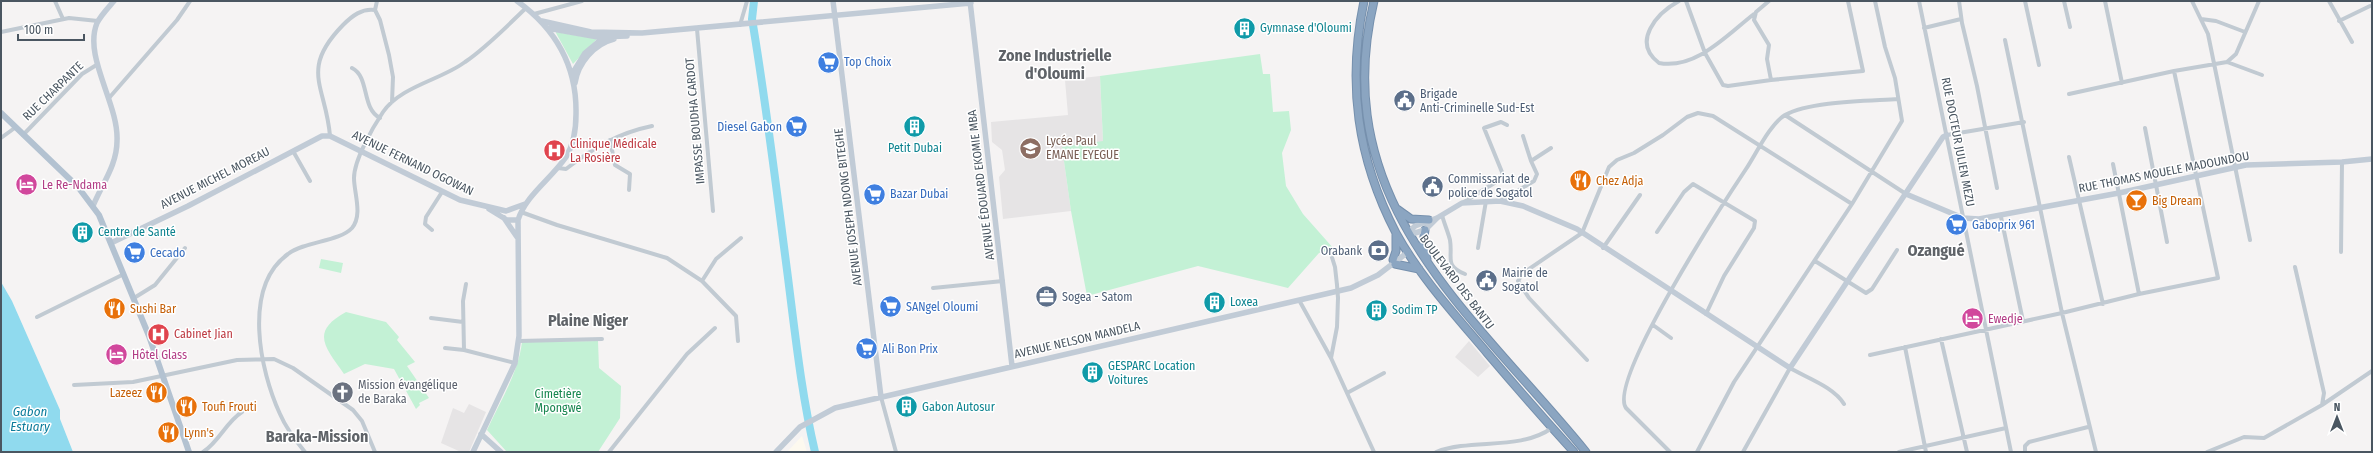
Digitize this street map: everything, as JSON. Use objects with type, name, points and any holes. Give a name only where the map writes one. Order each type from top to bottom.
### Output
[{"type":"highway","name":"BOULEVARD DES BANTU","points":[[1364,1],[1355,60],[1355,92],[1358,120],[1374,179],[1396,233],[1419,269],[1478,342],[1574,452]]},
{"type":"highway","name":"BOULEVARD DES BANTU","points":[[1374,1],[1366,47],[1366,108],[1371,136],[1396,208],[1408,235],[1428,266],[1457,304],[1586,452]]},
{"type":"highway","points":[[1396,208],[1410,219],[1429,220]]},
{"type":"highway","points":[[1425,230],[1423,243],[1428,266]]},
{"type":"highway","points":[[1396,233],[1396,251],[1393,263],[1419,269]]},
{"type":"main road","points":[[1,113],[78,187],[93,206],[111,243],[134,298],[189,452]]},
{"type":"street","points":[[55,1],[63,19]]},
{"type":"street","points":[[93,206],[111,170],[116,151],[117,130],[93,41],[98,21],[113,1]]},
{"type":"street","points":[[109,98],[177,20],[190,1]]},
{"type":"street","points":[[377,1],[375,10],[380,20],[392,69],[392,102]]},
{"type":"street","points":[[517,1],[542,21],[565,53],[575,85]]},
{"type":"street","points":[[534,14],[582,1]]},
{"type":"street","points":[[743,25],[747,1]]},
{"type":"street","name":"AVENUE JOSEPH NDONG BITEGHE","points":[[833,1],[881,397]]},
{"type":"street","points":[[1679,1],[1662,13],[1649,29],[1646,39],[1648,52],[1656,60],[1663,64],[1685,60],[1705,53],[1769,1]]},
{"type":"street","points":[[1686,1],[1705,53],[1725,85],[1863,71],[1848,1]]},
{"type":"street","points":[[1697,452],[1734,382],[1873,172],[1902,121],[1896,78],[1884,47],[1875,1]]},
{"type":"street","name":"RUE DOCTEUR JULIEN MEZU","points":[[1919,1],[2011,452]]},
{"type":"street","points":[[1959,1],[1961,19],[1986,128],[1997,188]]},
{"type":"street","points":[[2025,1],[2039,65]]},
{"type":"street","points":[[2064,1],[2070,27]]},
{"type":"street","points":[[2105,1],[2122,83]]},
{"type":"street","points":[[2192,1],[2208,34],[2250,240]]},
{"type":"street","points":[[2069,94],[2174,71],[2227,62],[2236,54],[2259,1]]},
{"type":"street","points":[[2329,1],[2352,42]]},
{"type":"street","points":[[542,21],[578,30],[613,33],[642,33],[765,23],[970,2]]},
{"type":"street","name":"AVENUE ÉDOUARD EKOMIE MBA","points":[[970,2],[1012,366]]},
{"type":"street","points":[[2339,21],[2370,6]]},
{"type":"street","points":[[297,452],[303,450],[280,414],[262,358],[261,304],[264,286],[271,272],[280,260],[295,249],[340,235],[351,229],[356,218],[357,210],[355,170],[380,118],[392,102],[466,62],[526,8]]},
{"type":"street","points":[[330,136],[318,85],[319,59],[329,41],[348,20],[360,12],[375,10]]},
{"type":"street","points":[[1756,12],[1754,20],[1755,26],[1768,45],[1767,59],[1771,80]]},
{"type":"street","points":[[1,32],[63,19],[98,21]]},
{"type":"street","points":[[1924,28],[1961,19]]},
{"type":"street","points":[[2201,19],[2216,21],[2245,32]]},
{"type":"street","points":[[547,28],[603,38],[642,33]]},
{"type":"street","name":"IMPASSE BOUDHA CARDOT","points":[[697,29],[713,211]]},
{"type":"street","points":[[572,75],[582,57],[603,38],[613,33]]},
{"type":"street","points":[[473,452],[514,362],[519,341],[518,220],[526,204],[558,168],[569,151],[575,134],[575,85],[580,66],[590,54],[602,44],[623,36]]},
{"type":"street","points":[[2005,40],[2024,122],[2039,209],[2088,427],[2096,452]]},
{"type":"street","points":[[2227,62],[2262,75]]},
{"type":"street","name":"RUE CHARPANTE","points":[[23,135],[82,74],[99,64]]},
{"type":"street","points":[[352,68],[359,74],[371,111],[380,118]]},
{"type":"street","points":[[1870,356],[1985,329],[2103,304],[2139,294],[2218,278],[2174,71]]},
{"type":"street","points":[[1670,452],[1624,404],[1633,371],[1670,290],[1759,147],[1785,115],[1805,108],[1898,99]]},
{"type":"street","points":[[1587,360],[1529,298],[1518,281],[1523,273],[1582,233],[1609,167],[1617,160],[1634,153],[1664,135],[1687,117],[1698,113],[1713,116],[1759,147],[1852,204]]},
{"type":"street","points":[[1785,115],[1906,194],[1963,218]]},
{"type":"street","points":[[1439,217],[1415,226],[1410,231],[1415,233],[1425,230],[1439,217],[1504,177],[1484,128],[1501,122],[1507,125]]},
{"type":"street","points":[[1743,452],[1790,368],[1848,283],[1943,137],[1947,135],[2024,122]]},
{"type":"street","points":[[558,168],[566,169],[610,140],[652,126]]},
{"type":"street","points":[[1,138],[16,127]]},
{"type":"street","points":[[2146,128],[2167,242]]},
{"type":"street","name":"AVENUE MICHEL MOREAU","points":[[111,243],[188,206],[322,136],[330,136]]},
{"type":"street","name":"AVENUE FERNAND OGOWAN","points":[[330,136],[363,151],[442,192],[460,200],[501,212]]},
{"type":"street","points":[[1500,200],[1536,178],[1537,174],[1531,162],[1523,136]]},
{"type":"street","points":[[610,140],[615,165],[630,174],[630,190]]},
{"type":"street","points":[[1531,162],[1551,148]]},
{"type":"street","points":[[293,151],[310,181]]},
{"type":"street","points":[[2069,157],[2103,304]]},
{"type":"street","name":"RUE THOMAS MOUELE MADOUNDOU","points":[[1963,218],[1973,220],[2001,217],[2246,165],[2342,162],[2372,158]]},
{"type":"street","points":[[2341,252],[2342,162]]},
{"type":"street","points":[[2113,164],[2139,294]]},
{"type":"street","points":[[1657,232],[1691,184],[1698,185],[1755,221],[1756,225],[1724,276],[1706,314]]},
{"type":"street","points":[[432,230],[425,224],[426,217],[442,192]]},
{"type":"street","points":[[1604,248],[1640,195]]},
{"type":"street","points":[[1462,203],[1500,200],[1533,210],[1567,224],[1756,347],[1828,389],[1844,404]]},
{"type":"street","points":[[1478,248],[1486,201]]},
{"type":"street","points":[[501,212],[515,209],[526,204]]},
{"type":"street","points":[[501,212],[509,220],[518,220]]},
{"type":"street","points":[[501,212],[517,238]]},
{"type":"street","points":[[521,212],[557,225],[667,258],[702,281],[736,316],[738,341]]},
{"type":"street","points":[[1439,217],[1450,239],[1450,263],[1455,270],[1465,274]]},
{"type":"street","points":[[2001,217],[2024,321]]},
{"type":"street","points":[[702,281],[716,259],[742,238]]},
{"type":"street","points":[[134,298],[155,285],[185,248]]},
{"type":"street","name":"AVENUE NELSON MANDELA","points":[[776,452],[800,427],[815,417],[835,408],[1351,288],[1369,281],[1393,263],[1407,250]]},
{"type":"street","points":[[1815,261],[1863,292],[1869,292],[1897,250]]},
{"type":"street","points":[[1330,251],[1335,268],[1338,298],[1335,341],[1331,358]]},
{"type":"street","points":[[2295,268],[2324,393],[2322,405]]},
{"type":"street","points":[[37,317],[124,274]]},
{"type":"street","points":[[933,288],[1003,281]]},
{"type":"street","points":[[464,350],[463,301],[466,284]]},
{"type":"street","points":[[1299,300],[1331,358],[1374,452]]},
{"type":"street","points":[[430,318],[463,322]]},
{"type":"street","points":[[1653,325],[1671,338]]},
{"type":"street","points":[[609,452],[687,354],[715,328]]},
{"type":"street","points":[[519,341],[602,339]]},
{"type":"street","points":[[1941,339],[1967,452]]},
{"type":"street","points":[[1905,347],[1926,452]]},
{"type":"street","points":[[445,348],[464,350],[514,362]]},
{"type":"street","points":[[74,386],[121,383],[226,362],[262,358],[283,363],[347,404],[362,421],[375,452]]},
{"type":"street","points":[[2207,452],[2244,437],[2264,438],[2322,405],[2372,371]]},
{"type":"street","points":[[1347,393],[1384,373]]},
{"type":"street","points":[[881,397],[896,452]]},
{"type":"street","points":[[203,452],[212,445],[225,426],[242,412]]},
{"type":"street","points":[[2025,451],[2025,446],[2029,442],[2088,427]]},
{"type":"street","points":[[1436,452],[1464,446],[1528,440],[1543,434],[1552,428]]},
{"type":"street","points":[[1899,452],[2006,428]]},
{"type":"street","points":[[481,434],[501,452]]},
{"type":"shaded area","name":"Lycée Paul EMANE EYEGUE","points":[[1100,76],[1103,142],[1062,147],[1071,211],[1003,219],[999,177],[1005,170],[1002,150],[992,142],[991,122],[1068,115],[1065,80]]},
{"type":"shaded area","points":[[1469,341],[1490,366],[1478,377],[1455,357]]},
{"type":"shaded area","points":[[469,404],[486,412],[469,452],[461,452],[441,443],[453,408],[464,413]]},
{"type":"shaded area","points":[[802,436],[807,452],[787,452]]},
{"type":"green space","points":[[556,32],[597,39],[573,64]]},
{"type":"green space","points":[[1260,54],[1263,74],[1270,74],[1273,112],[1289,111],[1291,130],[1282,153],[1286,186],[1303,214],[1334,249],[1319,253],[1288,288],[1198,266],[1087,296],[1071,211],[1062,147],[1103,141],[1100,76]]},
{"type":"green space","points":[[321,259],[343,263],[341,273],[319,268]]},
{"type":"green space","points":[[346,312],[386,322],[399,337],[397,340],[415,362],[407,366],[429,398],[419,403],[420,405],[416,409],[394,369],[365,364],[344,374],[327,348],[324,341],[324,334],[328,326],[335,319]]},
{"type":"green space","name":"Cimetière Mpongwé","points":[[598,341],[599,368],[621,386],[620,418],[598,452],[507,452],[487,430],[513,376],[522,342]]},
{"type":"water","name":"Gabon Estuary","points":[[1,282],[12,301],[60,410],[60,419],[73,452],[1,452]]},
{"type":"waterway","points":[[754,1],[752,19],[771,144],[799,362],[815,452]]},
{"type":"place","name":"Gymnase d'Oloumi","points":[[1245,28]]},
{"type":"place","name":"Top Choix","points":[[829,62]]},
{"type":"place","name":"Brigade Anti-Criminelle Sud-Est","points":[[1404,101]]},
{"type":"place","name":"Diesel Gabon","points":[[797,127]]},
{"type":"place","name":"Petit Dubai","points":[[915,127]]},
{"type":"place","name":"Lycée Paul EMANE EYEGUE","points":[[1031,148]]},
{"type":"place","name":"Clinique Médicale La Rosière","points":[[555,151]]},
{"type":"place","name":"Chez Adja","points":[[1581,181]]},
{"type":"place","name":"Le Re-Ndama","points":[[27,185]]},
{"type":"place","name":"Commissariat de police de Sogatol","points":[[1432,186]]},
{"type":"place","name":"Bazar Dubai","points":[[875,194]]},
{"type":"place","name":"Big Dream","points":[[2136,201]]},
{"type":"place","name":"Gaboprix 961","points":[[1957,225]]},
{"type":"place","name":"Centre de Santé","points":[[82,232]]},
{"type":"place","name":"Orabank","points":[[1378,251]]},
{"type":"place","name":"Cecado","points":[[134,253]]},
{"type":"place","name":"Mairie de Sogatol","points":[[1486,280]]},
{"type":"place","name":"Sogea - Satom","points":[[1047,297]]},
{"type":"place","name":"Loxea","points":[[1214,302]]},
{"type":"place","name":"SANgel Oloumi","points":[[890,307]]},
{"type":"place","name":"Sushi Bar","points":[[115,309]]},
{"type":"place","name":"Sodim TP","points":[[1376,310]]},
{"type":"place","name":"Ewedje","points":[[1972,319]]},
{"type":"place","name":"Cabinet Jian","points":[[158,334]]},
{"type":"place","name":"Ali Bon Prix","points":[[866,349]]},
{"type":"place","name":"Hôtel Glass","points":[[117,355]]},
{"type":"place","name":"GESPARC Location Voitures","points":[[1092,373]]},
{"type":"place","name":"Mission évangélique de Baraka","points":[[342,392]]},
{"type":"place","name":"Lazeez","points":[[157,393]]},
{"type":"place","name":"Toufi Frouti","points":[[186,407]]},
{"type":"place","name":"Gabon Autosur","points":[[906,407]]},
{"type":"place","name":"Lynn's","points":[[169,433]]},
{"type":"district","name":"Zone Industrielle d'Oloumi","points":[[1055,64]]},
{"type":"district","name":"Ozangué","points":[[1936,250]]},
{"type":"district","name":"Plaine Niger","points":[[588,320]]},
{"type":"district","name":"Baraka-Mission","points":[[317,436]]}]
